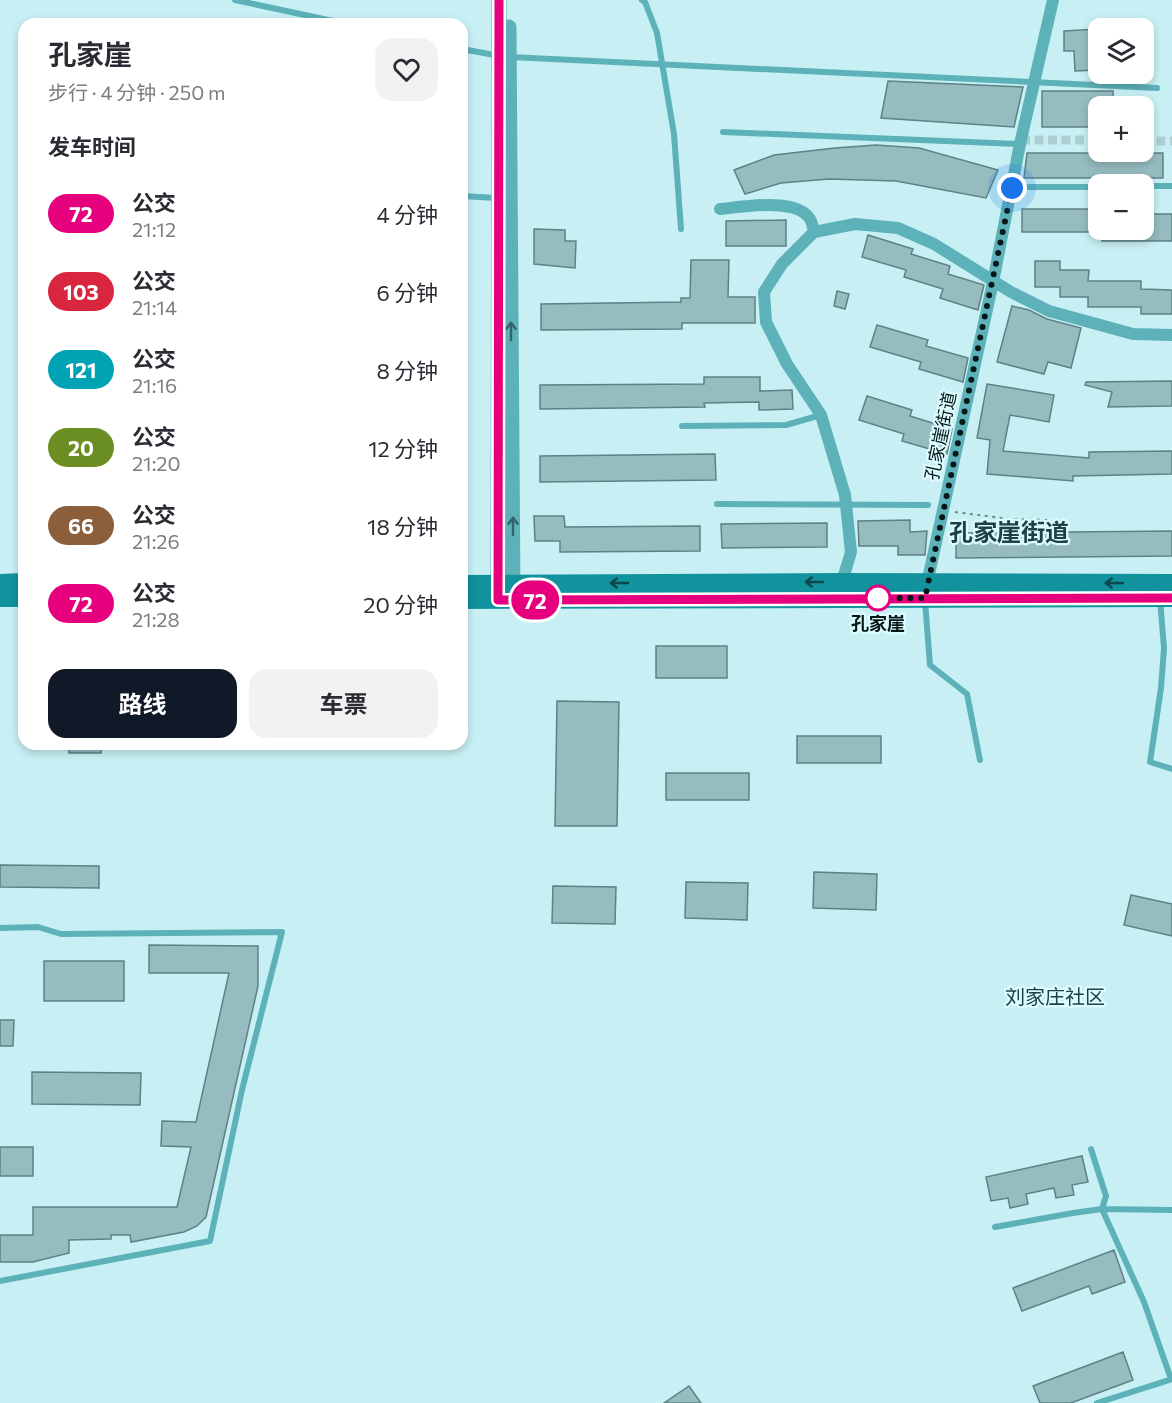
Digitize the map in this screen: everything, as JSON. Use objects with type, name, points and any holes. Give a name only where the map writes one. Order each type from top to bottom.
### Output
[{"type":"main road","points":[[0,583],[18,582]]},
{"type":"main road","points":[[468,599],[506,592],[842,582],[926,590],[1166,598]]},
{"type":"main road","points":[[468,585],[506,592],[926,590],[1172,583]]},
{"type":"main road","points":[[0,598],[18,598]]},
{"type":"street","points":[[499,0],[503,57],[506,592]]},
{"type":"street","points":[[506,592],[498,198],[503,57],[509,0]]},
{"type":"street","name":"孔家崖街道","points":[[926,590],[993,282],[1020,144],[1053,0]]},
{"type":"street","points":[[720,209],[759,205],[795,208],[810,218],[814,232]]},
{"type":"street","points":[[842,582],[851,552],[845,495],[821,415],[787,364],[766,322],[764,292],[782,264],[814,232],[855,224],[898,228],[934,244],[993,282],[1049,311],[1132,334],[1172,335]]},
{"type":"lane","points":[[235,0],[319,18]]},
{"type":"lane","points":[[642,0],[645,2],[657,33],[674,134],[681,229]]},
{"type":"lane","points":[[468,50],[503,57],[1034,84],[1157,88]]},
{"type":"lane","points":[[723,132],[1020,144]]},
{"type":"lane","points":[[1154,186],[1172,186]]},
{"type":"lane","points":[[1012,188],[1088,187]]},
{"type":"lane","points":[[468,196],[498,198]]},
{"type":"lane","points":[[682,426],[786,425],[821,415]]},
{"type":"lane","points":[[717,504],[928,505]]},
{"type":"lane","points":[[926,590],[930,665],[968,694],[980,760]]},
{"type":"lane","points":[[1166,598],[1161,688],[1150,762],[1172,769]]},
{"type":"lane","points":[[1164,648],[1172,649]]},
{"type":"lane","points":[[0,928],[38,927],[61,934],[282,932],[242,1090],[210,1241],[0,1281]]},
{"type":"lane","points":[[1091,1149],[1106,1196],[1102,1209],[1144,1302],[1171,1379],[1097,1403]]},
{"type":"lane","points":[[995,1227],[1102,1209],[1172,1210]]},
{"type":"path","points":[[943,510],[1009,519],[1047,520]]},
{"type":"building","points":[[1088,30],[1088,70],[1075,71],[1074,51],[1064,51],[1064,31]]},
{"type":"building","points":[[888,81],[1023,87],[1014,127],[881,118]]},
{"type":"building","points":[[1042,91],[1113,91],[1113,96],[1088,96],[1088,127],[1042,127]]},
{"type":"building","points":[[876,145],[919,148],[998,170],[986,198],[896,181],[829,179],[781,183],[745,194],[734,170],[774,155]]},
{"type":"building","points":[[1027,153],[1088,153],[1088,162],[1154,162],[1154,153],[1163,153],[1163,178],[1154,178],[1154,174],[1088,174],[1088,178],[1024,178]]},
{"type":"building","points":[[1022,209],[1088,209],[1088,232],[1022,232]]},
{"type":"building","points":[[1154,214],[1172,214],[1172,241],[1102,241],[1154,240]]},
{"type":"building","points":[[786,220],[786,246],[726,246],[726,221]]},
{"type":"building","points":[[534,229],[565,230],[565,241],[576,241],[575,268],[534,264]]},
{"type":"building","points":[[868,235],[913,249],[911,254],[950,266],[948,274],[984,285],[978,310],[940,298],[943,289],[904,277],[906,270],[862,257]]},
{"type":"building","points":[[691,260],[729,260],[728,297],[755,297],[755,323],[682,323],[682,329],[541,330],[541,304],[681,302],[681,298],[690,298]]},
{"type":"building","points":[[1035,261],[1060,261],[1060,270],[1089,270],[1088,281],[1141,281],[1141,289],[1172,290],[1172,314],[1141,314],[1141,307],[1088,307],[1088,297],[1060,297],[1060,287],[1035,287]]},
{"type":"building","points":[[837,291],[849,294],[845,309],[834,306]]},
{"type":"building","points":[[1012,306],[1081,328],[1071,368],[1048,362],[1044,374],[997,362]]},
{"type":"building","points":[[877,325],[928,340],[926,346],[968,358],[963,382],[919,369],[921,362],[870,347]]},
{"type":"building","points":[[704,377],[760,377],[760,391],[792,390],[793,409],[759,410],[759,402],[704,403],[705,407],[540,409],[540,385],[704,384]]},
{"type":"building","points":[[1172,381],[1172,406],[1108,407],[1112,392],[1085,385],[1086,382]]},
{"type":"building","points":[[987,384],[1054,395],[1049,422],[1010,415],[1003,451],[1089,458],[1089,452],[1172,451],[1172,474],[1073,476],[1073,481],[987,474],[990,440],[977,438]]},
{"type":"building","points":[[867,396],[912,410],[910,416],[952,429],[947,454],[902,441],[904,434],[859,420]]},
{"type":"building","points":[[715,454],[716,480],[540,482],[540,456]]},
{"type":"building","points":[[534,516],[564,516],[565,527],[700,526],[700,551],[560,552],[560,541],[535,541]]},
{"type":"building","points":[[910,520],[910,532],[927,531],[925,555],[898,555],[898,546],[859,546],[858,521]]},
{"type":"building","points":[[827,523],[827,547],[722,548],[721,524]]},
{"type":"building","points":[[1172,531],[1172,556],[956,558],[956,533]]},
{"type":"building","points":[[656,646],[727,646],[727,678],[656,678]]},
{"type":"building","points":[[557,701],[619,702],[617,826],[555,826]]},
{"type":"building","points":[[797,736],[881,736],[881,763],[797,763]]},
{"type":"building","points":[[69,750],[101,750],[101,753],[69,753]]},
{"type":"building","points":[[666,773],[749,773],[749,800],[666,800]]},
{"type":"building","points":[[0,865],[99,866],[99,888],[0,887]]},
{"type":"building","points":[[814,872],[877,874],[876,910],[813,908]]},
{"type":"building","points":[[686,882],[748,883],[747,920],[685,918]]},
{"type":"building","points":[[553,886],[616,887],[615,924],[552,923]]},
{"type":"building","points":[[1131,895],[1172,904],[1172,936],[1124,925]]},
{"type":"building","points":[[149,945],[258,946],[258,986],[206,1217],[197,1226],[184,1232],[131,1242],[130,1235],[111,1235],[111,1239],[69,1240],[69,1253],[33,1262],[0,1262],[0,1235],[33,1235],[33,1207],[177,1207],[191,1147],[161,1146],[162,1121],[196,1122],[229,973],[149,973]]},
{"type":"building","points":[[44,961],[124,961],[124,1001],[44,1001]]},
{"type":"building","points":[[0,1020],[14,1020],[13,1046],[0,1046]]},
{"type":"building","points":[[32,1072],[141,1073],[140,1105],[32,1104]]},
{"type":"building","points":[[0,1147],[33,1147],[33,1176],[0,1176]]},
{"type":"building","points":[[1082,1156],[1088,1182],[1072,1185],[1074,1195],[1056,1198],[1054,1188],[1026,1194],[1028,1204],[1010,1208],[1008,1198],[991,1201],[986,1177]]},
{"type":"building","points":[[1114,1250],[1125,1282],[1092,1294],[1089,1286],[1022,1311],[1013,1288]]},
{"type":"building","points":[[1123,1352],[1133,1380],[1071,1403],[1040,1403],[1033,1386]]},
{"type":"building","points":[[689,1386],[701,1403],[664,1403]]},
{"type":"tunnel","points":[[1021,140],[1088,140]]},
{"type":"tunnel","points":[[1154,141],[1172,141]]},
{"type":"bus line","name":"72","points":[[499,0],[498,600],[1172,598]]},
{"type":"place","name":"孔家崖","points":[[878,598]]},
{"type":"district","name":"孔家崖街道","points":[[1009,533]]},
{"type":"district","name":"刘家庄社区","points":[[1055,997]]},
{"type":"route","points":[[878,598],[925,598],[1012,188]]}]
